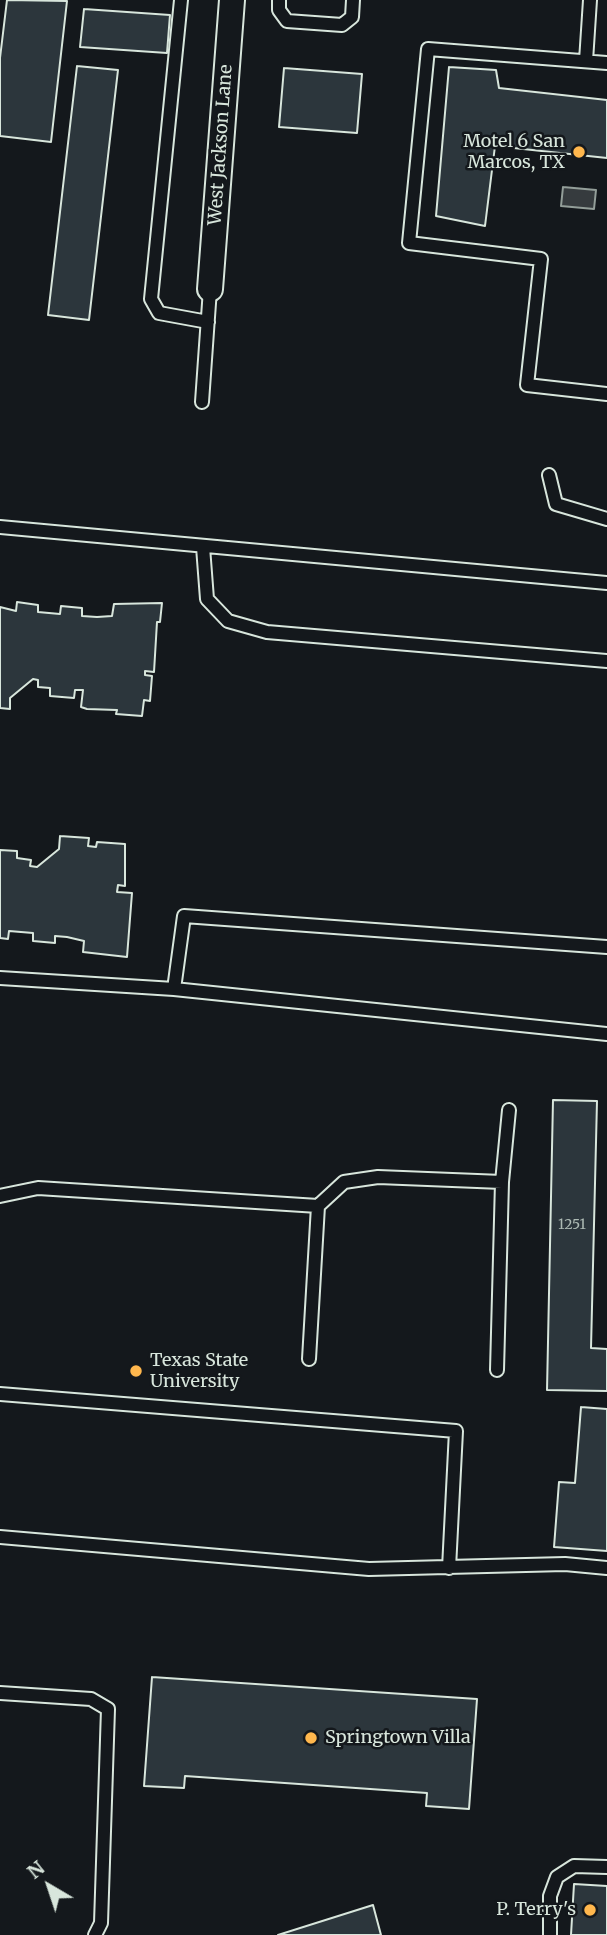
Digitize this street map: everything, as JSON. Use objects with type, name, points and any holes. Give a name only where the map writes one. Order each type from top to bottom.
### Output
[{"type":"street","name":"West Jackson Lane","points":[[210,289],[232,0]]},
{"type":"lane","points":[[181,0],[151,299],[159,313],[208,322]]},
{"type":"lane","points":[[279,0],[279,10],[287,21],[342,25],[352,17],[354,0]]},
{"type":"lane","points":[[586,61],[590,0]]},
{"type":"lane","points":[[607,63],[428,49],[409,243],[541,259],[527,386],[607,394]]},
{"type":"lane","points":[[202,402],[210,289]]},
{"type":"lane","points":[[549,475],[556,504],[607,519]]},
{"type":"lane","points":[[0,527],[607,583]]},
{"type":"lane","points":[[203,547],[206,599],[228,621],[267,632],[607,661]]},
{"type":"lane","points":[[174,989],[184,915],[607,947]]},
{"type":"lane","points":[[0,978],[174,989],[607,1034]]},
{"type":"lane","points":[[497,1370],[502,1182],[509,1110]]},
{"type":"lane","points":[[309,1359],[318,1206],[344,1182],[378,1177],[502,1182]]},
{"type":"lane","points":[[0,1196],[38,1188],[318,1206]]},
{"type":"lane","points":[[0,1394],[456,1431],[449,1568]]},
{"type":"lane","points":[[0,1537],[369,1569],[565,1564],[607,1568]]},
{"type":"lane","points":[[0,1693],[91,1699],[108,1709],[101,1923],[95,1935]]},
{"type":"lane","points":[[550,1935],[550,1896],[557,1877],[574,1866],[607,1867]]},
{"type":"shaded area","points":[[563,187],[596,190],[594,209],[561,206]]},
{"type":"building","points":[[7,0],[67,1],[51,142],[0,136],[0,58]]},
{"type":"building","points":[[84,9],[170,15],[167,53],[80,47]]},
{"type":"building","points":[[77,66],[118,70],[89,320],[48,315]]},
{"type":"building","name":"Motel 6 San Marcos, TX","points":[[449,67],[496,70],[499,88],[607,100],[607,158],[495,146],[485,226],[436,216]]},
{"type":"building","points":[[284,68],[362,74],[357,133],[279,127]]},
{"type":"building","points":[[17,602],[38,605],[38,612],[60,614],[61,606],[82,608],[82,616],[97,617],[112,616],[114,604],[162,603],[160,622],[157,622],[154,672],[145,671],[145,675],[152,676],[150,701],[144,700],[142,716],[116,714],[117,710],[81,707],[83,690],[75,690],[74,698],[50,696],[50,688],[38,687],[38,680],[33,679],[10,698],[10,709],[0,708],[0,607],[16,611]]},
{"type":"building","points":[[60,836],[89,838],[88,846],[96,847],[97,842],[125,844],[125,886],[118,885],[117,892],[132,893],[127,957],[83,952],[84,941],[67,937],[55,936],[55,943],[33,941],[33,933],[9,931],[8,939],[0,938],[0,850],[17,851],[17,858],[31,860],[30,866],[37,867],[59,849]]},
{"type":"building","points":[[553,1100],[597,1101],[591,1348],[607,1349],[607,1391],[547,1390]]},
{"type":"building","points":[[581,1407],[607,1409],[607,1551],[554,1547],[559,1482],[575,1483]]},
{"type":"building","name":"Springtown Villa","points":[[152,1677],[477,1699],[469,1809],[426,1806],[427,1793],[185,1776],[184,1788],[144,1786]]},
{"type":"building","name":"P. Terry's","points":[[574,1884],[607,1886],[607,1935],[571,1935]]},
{"type":"building","points":[[373,1905],[381,1935],[278,1935]]},
{"type":"place","name":"Motel 6 San Marcos, TX","points":[[579,152]]},
{"type":"place","name":"Texas State University","points":[[136,1371]]},
{"type":"place","name":"Springtown Villa","points":[[311,1738]]},
{"type":"place","name":"P. Terry's","points":[[590,1910]]}]
